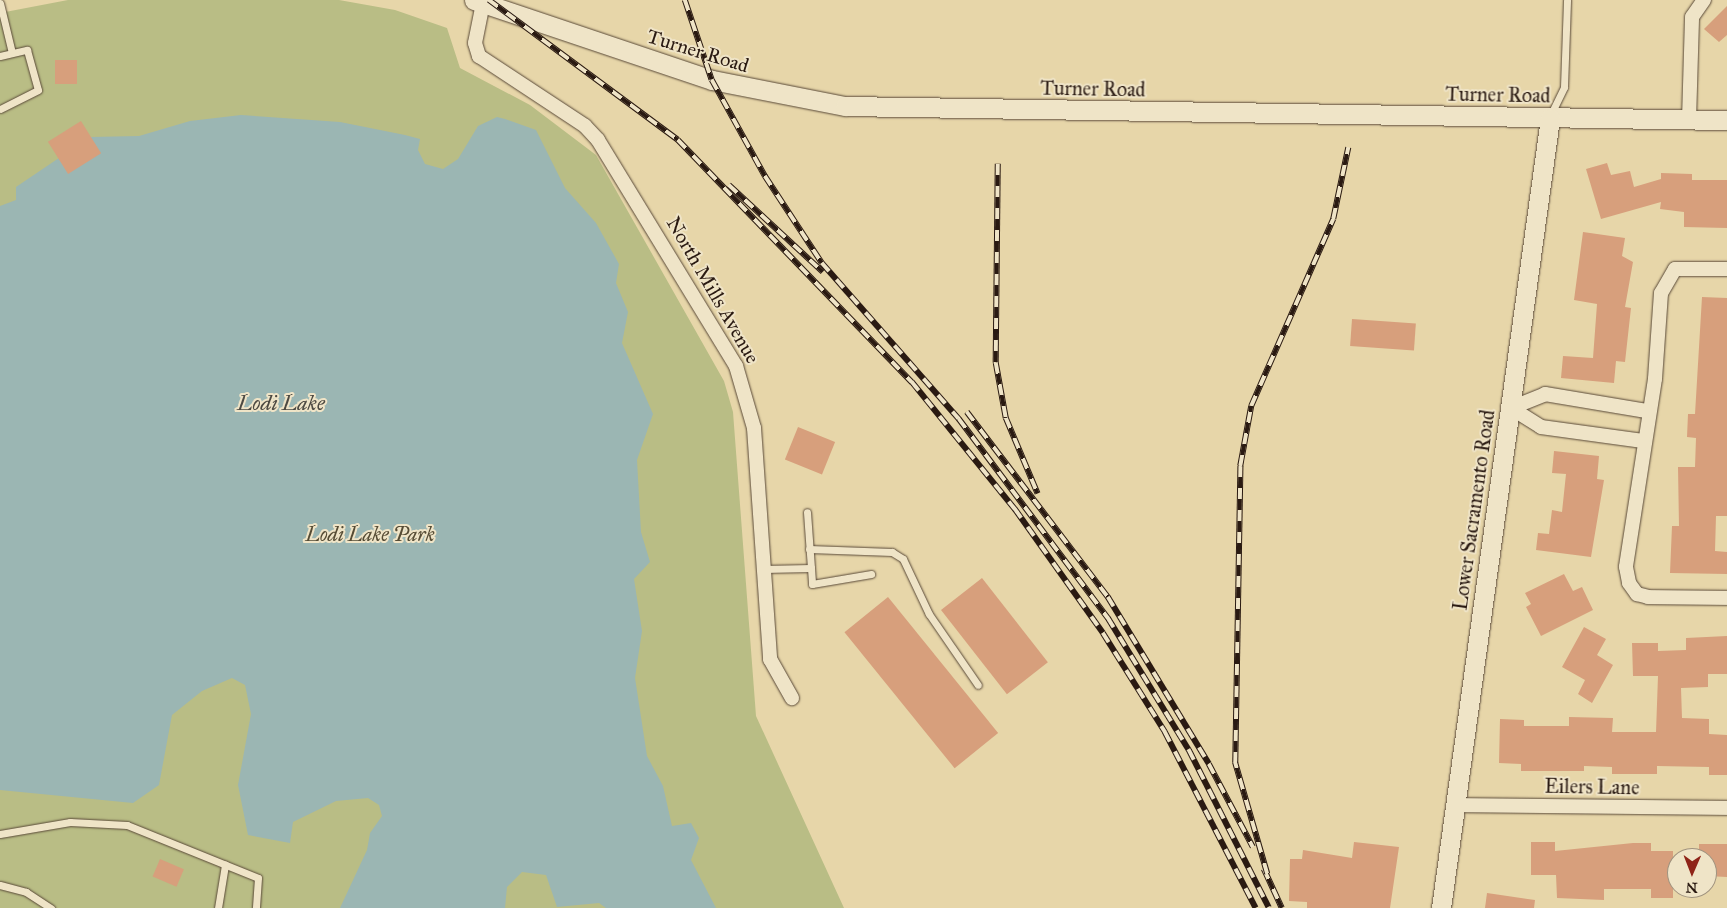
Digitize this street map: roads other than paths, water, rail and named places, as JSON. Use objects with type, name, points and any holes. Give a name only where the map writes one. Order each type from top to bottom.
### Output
[{"type":"main road","name":"Turner Road","points":[[478,2],[704,78],[822,104],[1727,120]]},
{"type":"main road","name":"Lower Sacramento Road","points":[[1441,908],[1512,408],[1550,118]]},
{"type":"street","points":[[1689,120],[1692,18],[1704,0]]},
{"type":"street","name":"North Mills Avenue","points":[[478,2],[475,43],[479,56],[579,122],[598,140],[736,366],[754,428],[770,659],[792,698]]},
{"type":"street","points":[[1727,269],[1675,268],[1668,275],[1661,293],[1656,370],[1647,411],[1626,567],[1629,583],[1637,594],[1648,598],[1727,598]]},
{"type":"street","points":[[1512,408],[1545,394],[1647,411]]},
{"type":"street","points":[[1512,408],[1541,427],[1643,441]]},
{"type":"street","name":"Eilers Lane","points":[[1456,805],[1727,808]]},
{"type":"lane","points":[[1550,118],[1564,87],[1567,0]]},
{"type":"lane","points":[[0,3],[12,53]]},
{"type":"lane","points":[[0,56],[27,50],[38,90],[0,109]]},
{"type":"lane","points":[[807,512],[812,584],[871,574]]},
{"type":"lane","points":[[809,549],[892,552],[903,559],[929,614],[978,685]]},
{"type":"lane","points":[[763,569],[810,568]]},
{"type":"lane","points":[[0,834],[70,822],[115,822],[258,878],[256,908]]},
{"type":"lane","points":[[218,908],[225,864]]},
{"type":"lane","points":[[0,885],[26,892],[51,908]]},
{"type":"water","name":"Lodi Lake","points":[[241,115],[340,122],[420,139],[418,150],[425,164],[443,169],[458,159],[478,126],[497,117],[505,119],[536,130],[565,188],[596,223],[619,264],[616,283],[628,312],[622,343],[653,414],[637,460],[641,532],[650,562],[634,579],[642,631],[635,678],[647,756],[663,786],[672,826],[691,823],[699,838],[691,860],[716,908],[606,908],[599,903],[557,907],[546,875],[522,872],[507,887],[505,908],[340,908],[367,850],[370,833],[382,816],[379,805],[368,798],[336,801],[293,822],[290,843],[248,835],[238,785],[251,714],[245,685],[232,678],[202,691],[172,715],[159,785],[133,803],[0,790],[0,206],[16,200],[16,187],[90,137],[139,136],[190,121]]},
{"type":"railway","points":[[489,0],[678,140],[912,382],[1015,509],[1103,633],[1165,732],[1256,908]]},
{"type":"railway","points":[[685,0],[712,80],[765,176],[822,263],[959,419],[1108,618],[1189,750],[1269,908]]},
{"type":"railway","points":[[1267,874],[1235,763],[1240,466],[1251,406],[1333,219],[1348,148]]},
{"type":"railway","points":[[998,164],[996,363],[1006,418],[1038,494]]},
{"type":"railway","points":[[729,185],[823,272]]},
{"type":"railway","points":[[967,412],[1108,597],[1209,764],[1253,847]]},
{"type":"railway","points":[[1264,869],[1282,908]]},
{"type":"park label","name":"Lodi Lake Park","points":[[370,534]]}]
